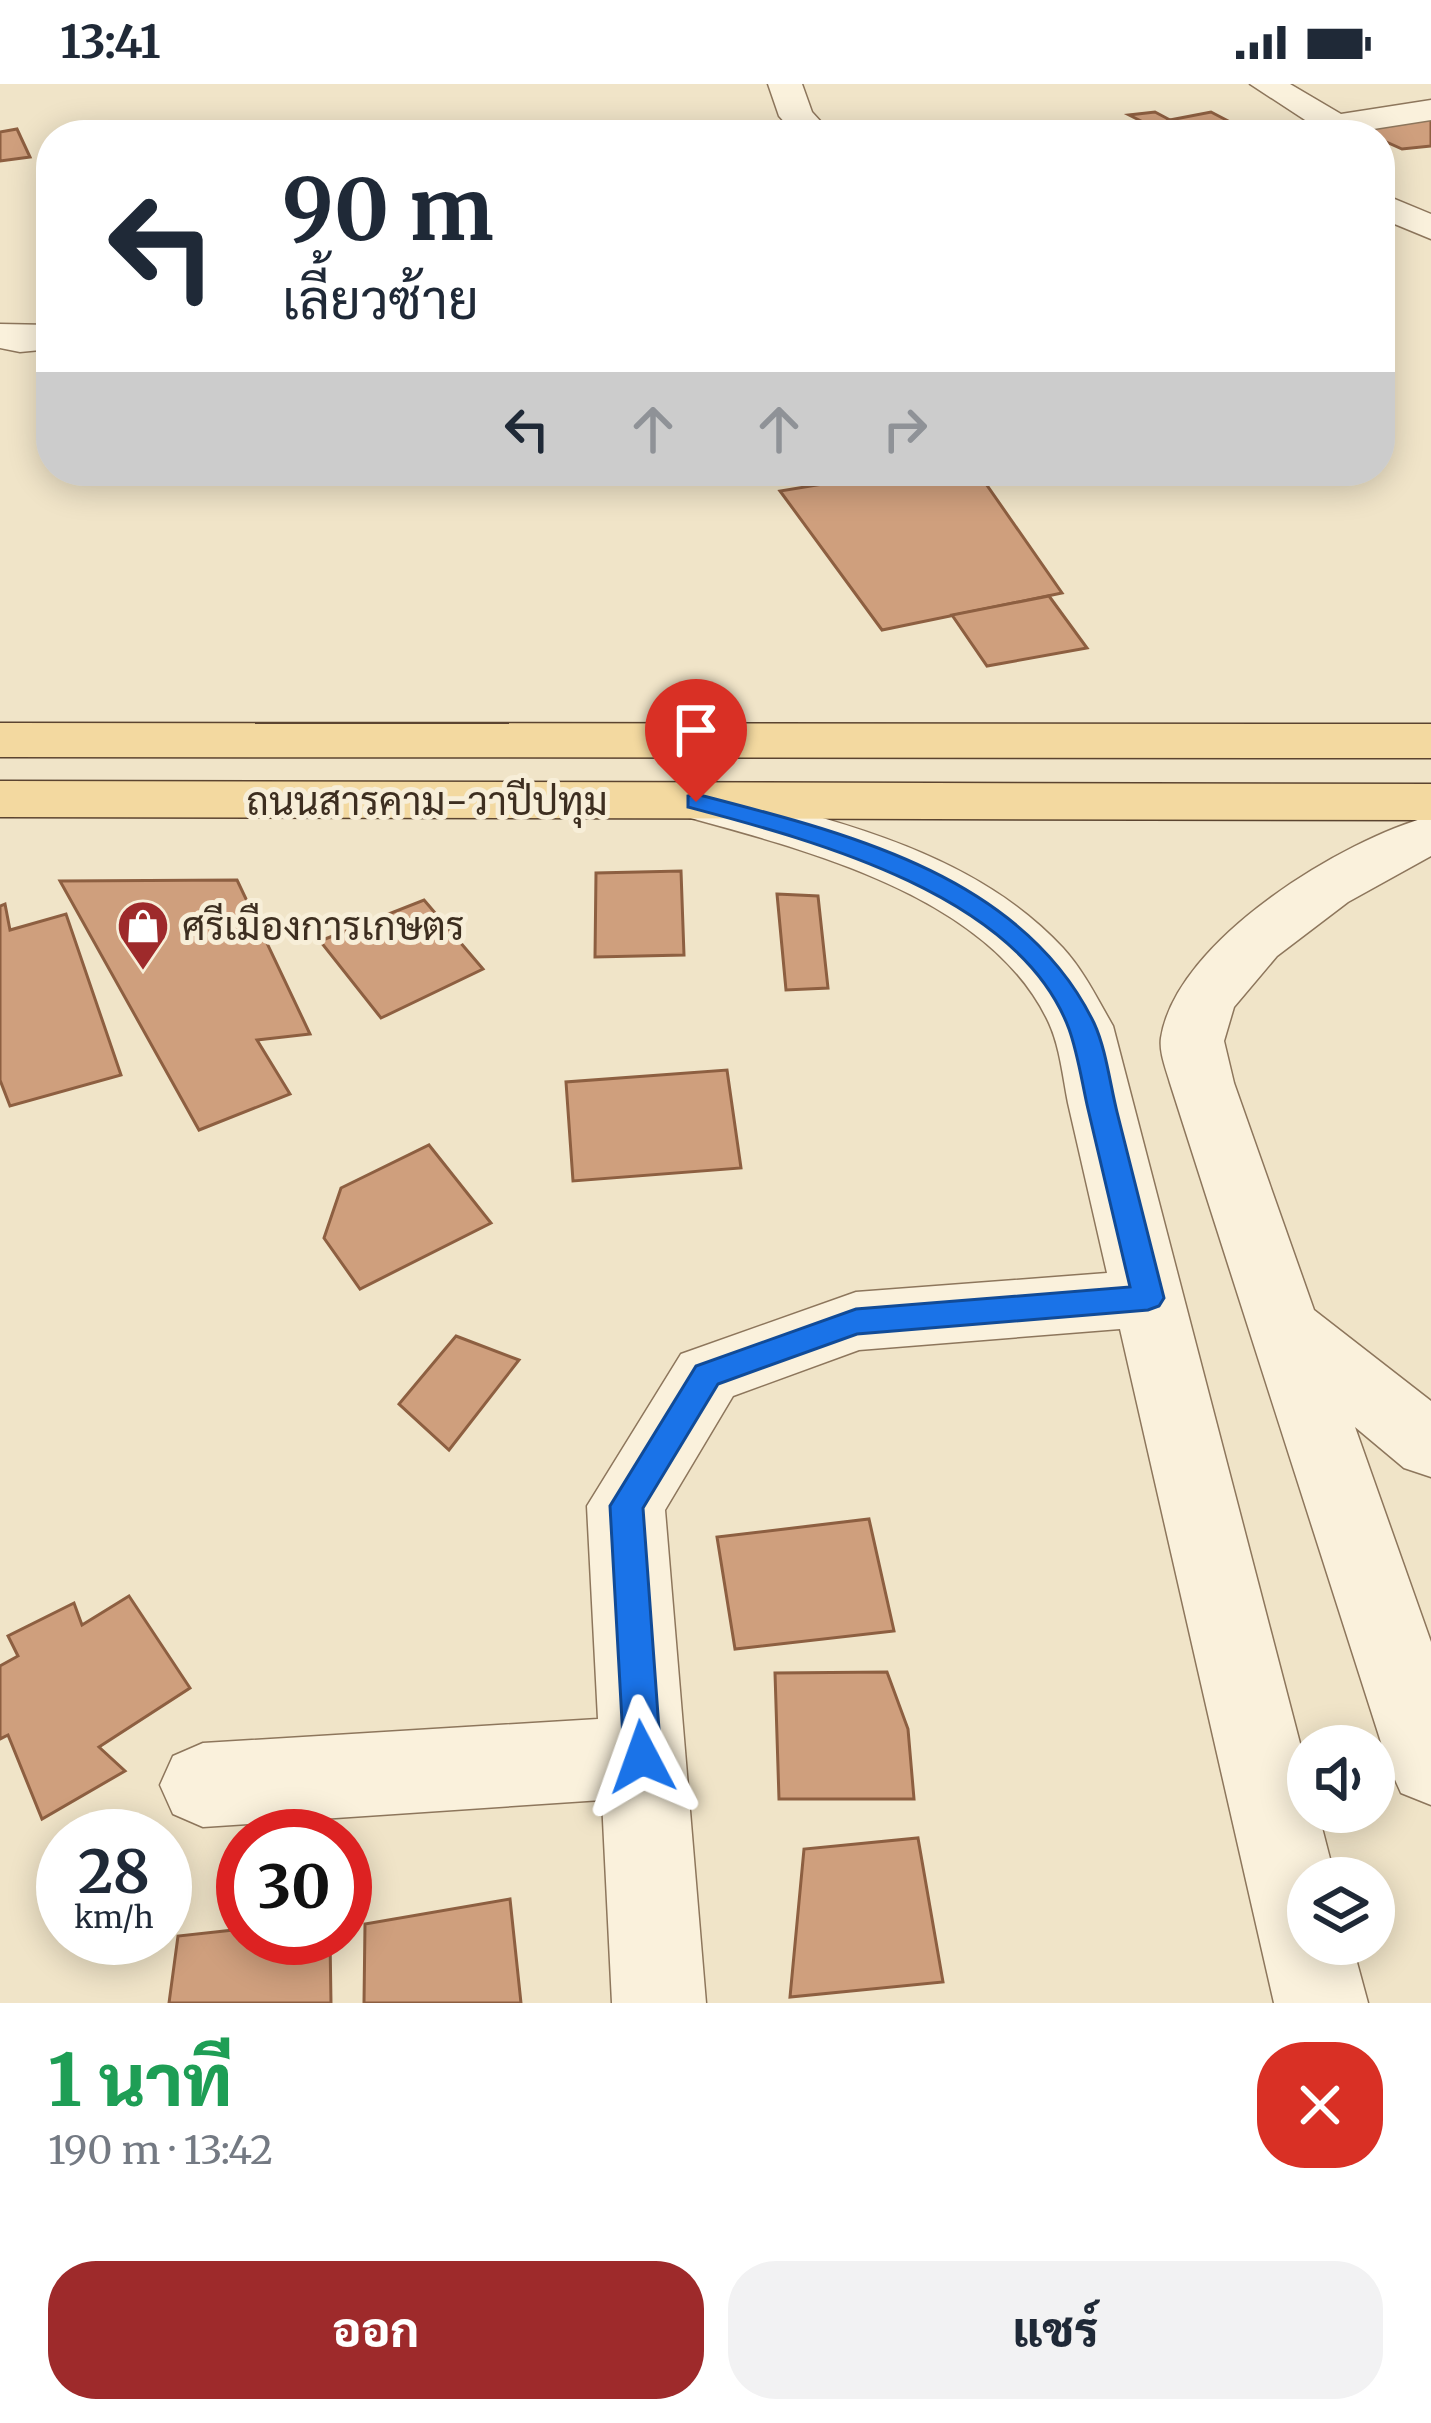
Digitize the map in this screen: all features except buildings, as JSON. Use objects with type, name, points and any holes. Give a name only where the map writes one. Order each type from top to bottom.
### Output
[{"type":"main road","name":"ถนนสารคาม-วาปีปทุม","points":[[0,740],[1431,741]]},
{"type":"main road","name":"ถนนสารคาม-วาปีปทุม","points":[[0,799],[1431,802]]},
{"type":"street","points":[[785,84],[800,120]]},
{"type":"street","points":[[1267,84],[1328,120]]},
{"type":"street","points":[[1388,120],[1431,110]]},
{"type":"street","points":[[1395,212],[1431,228]]},
{"type":"street","points":[[0,336],[36,338]]},
{"type":"street","points":[[696,802],[833,838],[914,872],[977,909],[1039,958],[1082,1026],[1321,2003]]},
{"type":"street","points":[[1431,834],[1348,872],[1250,948],[1210,998],[1192,1038],[1202,1083],[1431,1764]]},
{"type":"street","points":[[659,2003],[626,1506],[707,1375],[856,1321],[1148,1298]]},
{"type":"street","points":[[1283,1326],[1431,1445]]},
{"type":"street","points":[[203,1785],[642,1757]]},
{"type":"place","name":"ศรีเมืองการเกษตร","points":[[143,972]]},
{"type":"route","points":[[642,1757],[626,1506],[707,1375],[856,1321],[1148,1298],[1082,1026],[1039,958],[977,909],[914,872],[833,838],[696,802]]}]
